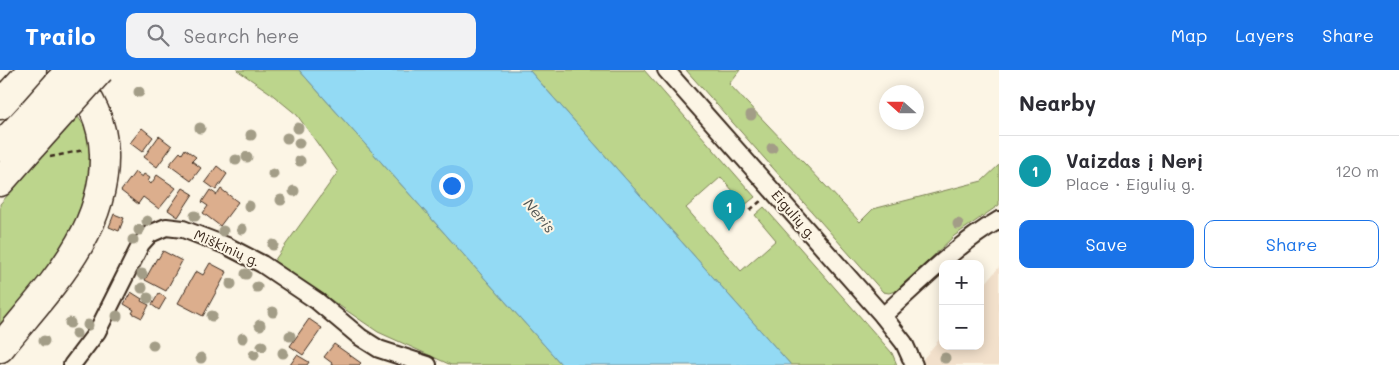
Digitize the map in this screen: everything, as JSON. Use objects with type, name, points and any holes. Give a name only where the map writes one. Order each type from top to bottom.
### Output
[{"type":"highway","points":[[5,100],[32,70]]},
{"type":"highway","points":[[0,182],[39,122],[68,70],[89,98],[99,120],[104,146],[104,169],[99,198],[94,215],[78,247],[0,348]]},
{"type":"highway","points":[[0,148],[39,122],[100,70]]},
{"type":"street","name":"Eigulių g.","points":[[666,70],[883,316],[904,343],[914,365]]},
{"type":"street","points":[[883,316],[952,253],[980,231],[999,220]]},
{"type":"street","name":"Miškinių g.","points":[[72,365],[97,332],[141,244],[150,234],[166,227],[183,229],[227,246],[262,264],[317,301],[360,337],[379,349],[428,365]]},
{"type":"path","points":[[43,159],[87,150]]},
{"type":"shaded area","points":[[999,267],[999,365],[918,365],[939,340],[939,350],[984,350],[984,285]]},
{"type":"green space","points":[[237,70],[299,70],[562,365],[451,365],[378,332],[274,261],[338,172],[297,115],[269,92]]},
{"type":"green space","points":[[529,70],[644,70],[755,197],[745,205],[721,177],[686,208],[741,271],[776,240],[755,215],[764,207],[892,353],[897,365],[791,365]]},
{"type":"green space","points":[[686,70],[740,70],[729,84],[860,222],[873,209],[982,181],[999,165],[999,205],[954,236],[898,290],[889,293],[883,292]]},
{"type":"green space","points":[[78,117],[85,127],[90,141],[92,163],[89,190],[77,229],[0,336],[0,204]]},
{"type":"water","name":"Neris","points":[[299,70],[529,70],[791,365],[562,365]]},
{"type":"building","points":[[142,128],[153,137],[142,152],[130,143]]},
{"type":"building","points":[[159,136],[172,146],[157,167],[144,157]]},
{"type":"building","points":[[185,149],[196,157],[192,161],[201,168],[191,181],[169,165]]},
{"type":"building","points":[[217,166],[227,174],[216,190],[205,182]]},
{"type":"building","points":[[135,172],[142,177],[144,174],[150,178],[148,181],[151,184],[157,175],[176,188],[159,209],[143,197],[138,204],[121,191]]},
{"type":"building","points":[[183,188],[193,194],[178,217],[168,210]]},
{"type":"building","points":[[221,189],[238,202],[220,226],[203,213],[208,206],[202,202],[210,190],[217,195]]},
{"type":"building","points":[[114,214],[124,218],[119,231],[109,227]]},
{"type":"building","points":[[163,251],[182,261],[166,291],[145,280]]},
{"type":"building","points":[[210,263],[227,272],[203,316],[178,303],[196,271],[203,275]]},
{"type":"building","points":[[131,292],[149,305],[142,318],[132,313],[134,310],[124,304]]},
{"type":"building","points":[[159,293],[166,298],[159,310],[152,305]]},
{"type":"building","points":[[309,319],[322,328],[303,355],[290,346]]},
{"type":"building","points":[[334,344],[361,363],[359,365],[331,365],[332,363],[324,357]]},
{"type":"building","points":[[297,355],[309,362],[307,365],[290,365]]},
{"type":"place","name":"Vaizdas į Nerį","points":[[729,231]]}]
